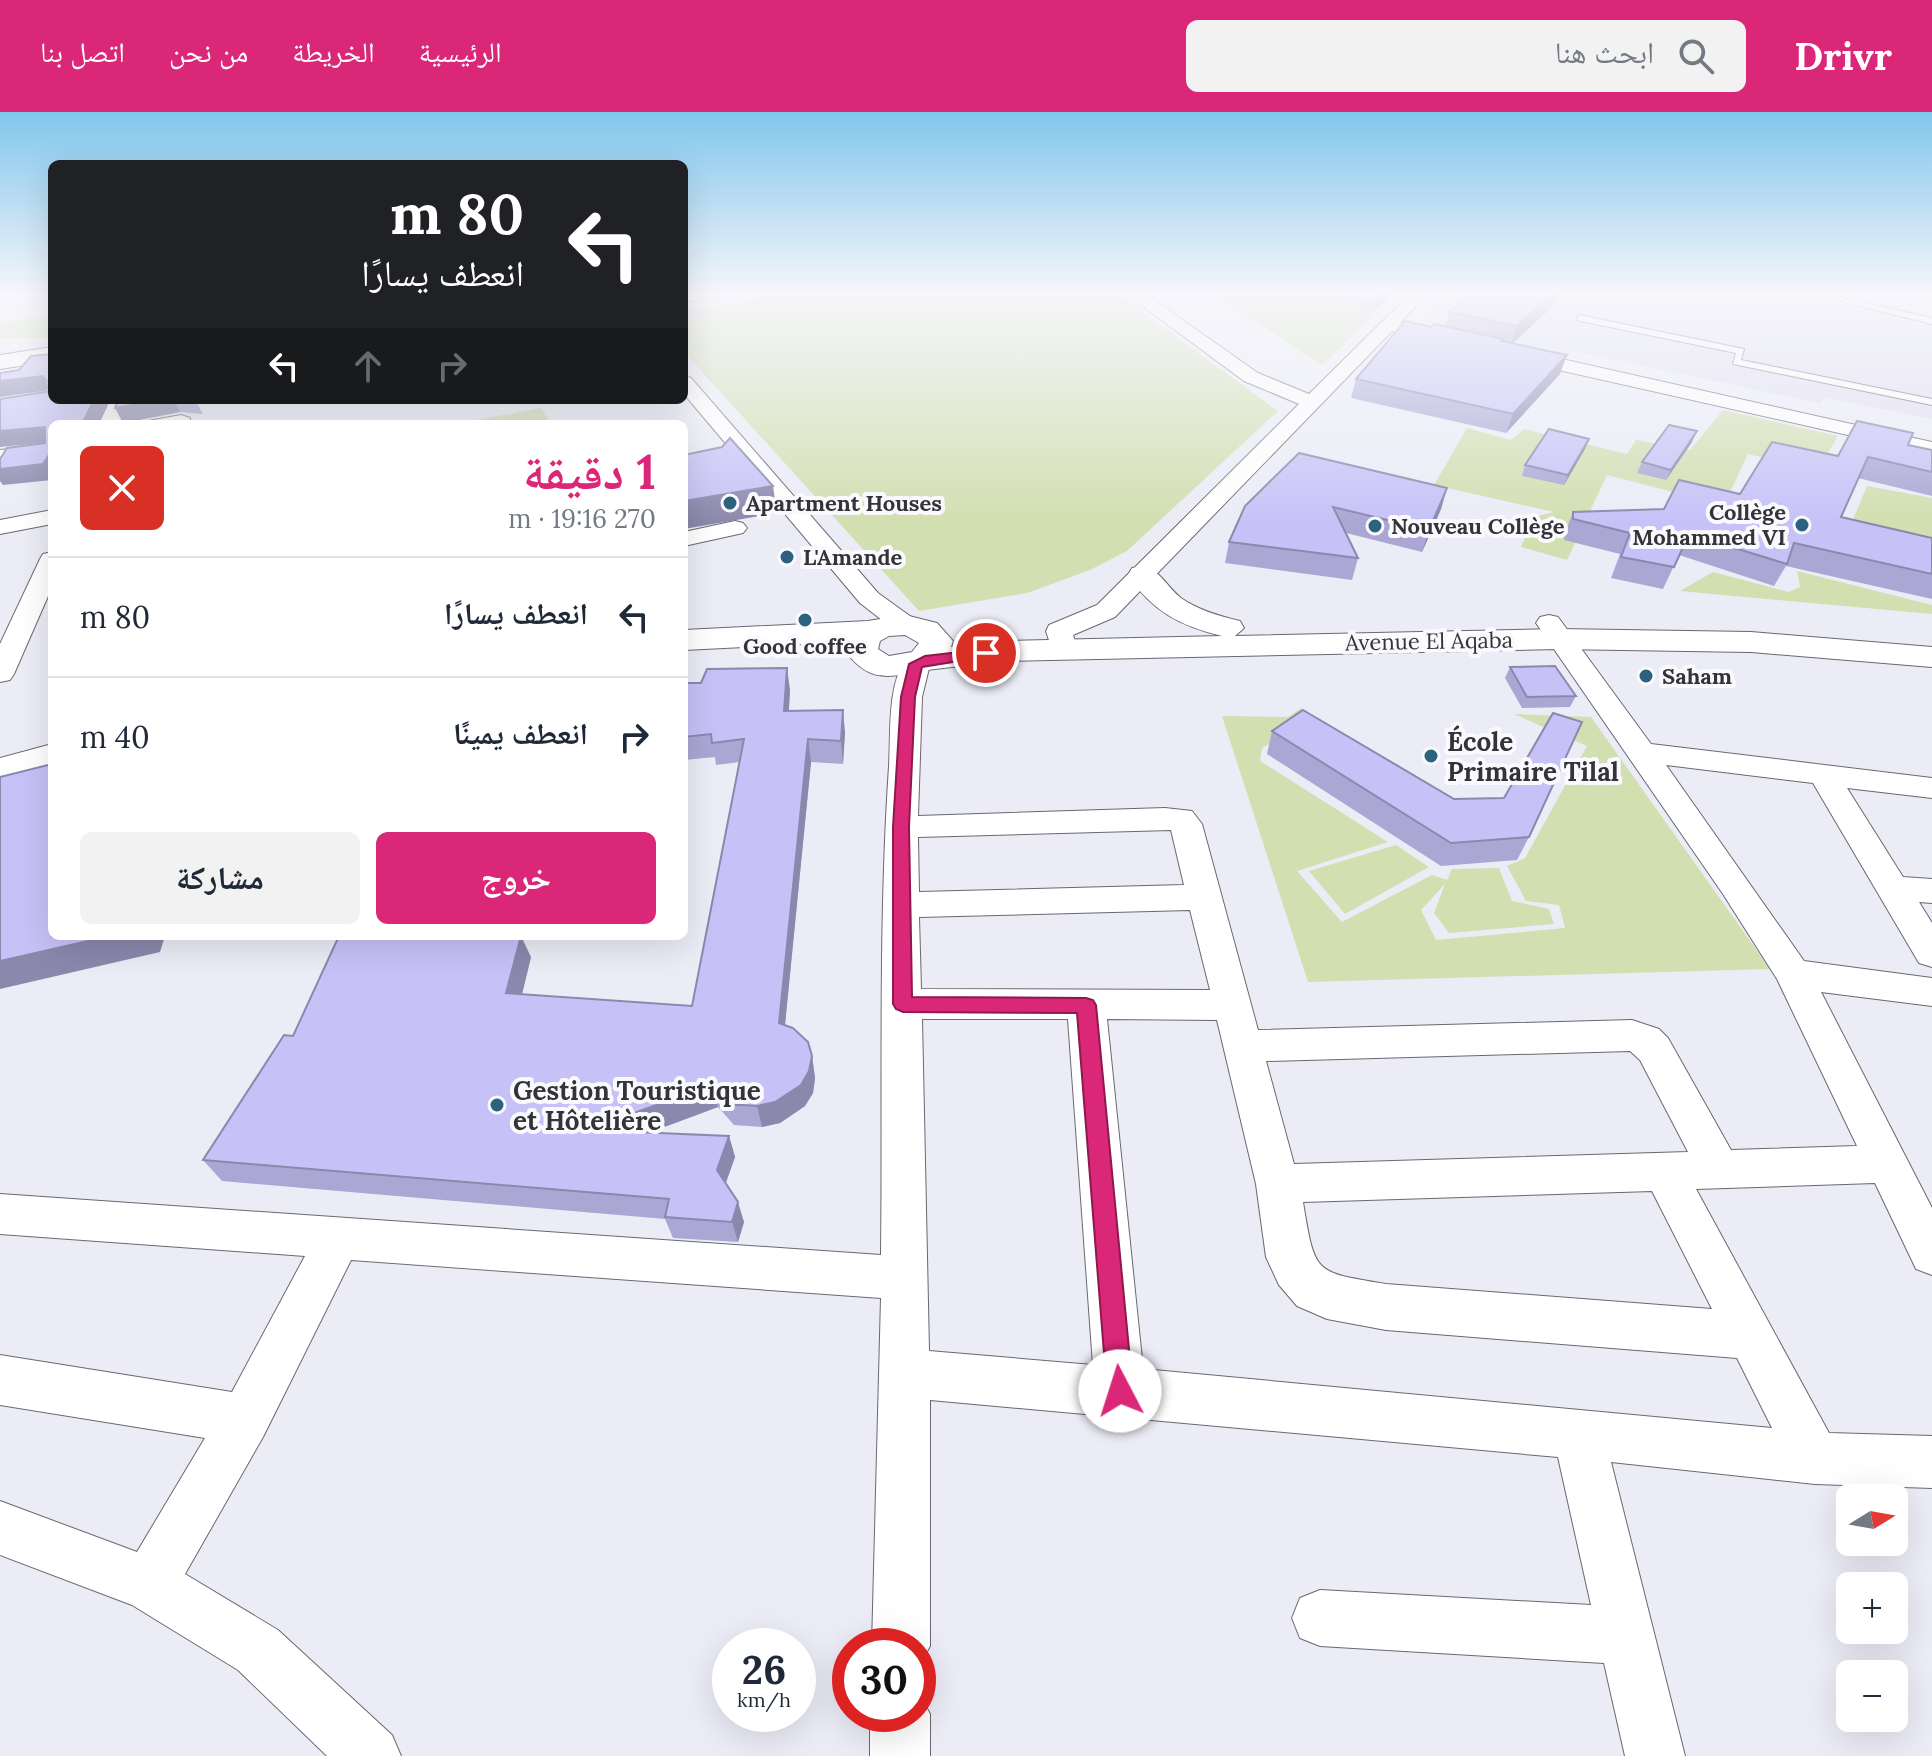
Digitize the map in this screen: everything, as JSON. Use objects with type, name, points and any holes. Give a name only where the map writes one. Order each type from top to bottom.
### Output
[{"type":"main road","points":[[1143,575],[1155,594],[1173,610],[1228,628]]},
{"type":"main road","name":"Avenue El Aqaba","points":[[1110,630],[1553,631],[1753,627],[1932,642]]},
{"type":"main road","name":"Avenue El Aqaba","points":[[688,640],[794,636],[896,646],[931,681],[1005,651],[1110,630],[1553,631],[1751,642],[1932,657]]},
{"type":"main road","name":"Avenue El Aqaba","points":[[688,659],[793,656],[896,646],[966,634],[1062,640]]},
{"type":"main road","points":[[0,770],[48,757]]},
{"type":"main road","points":[[0,790],[48,777]]},
{"type":"street","points":[[1241,370],[1312,403]]},
{"type":"street","points":[[1110,630],[1143,575],[1344,370]]},
{"type":"street","points":[[1584,370],[1932,448]]},
{"type":"street","points":[[688,387],[896,646],[901,827],[905,1278],[901,1628]]},
{"type":"street","points":[[0,456],[48,450]]},
{"type":"street","points":[[0,527],[48,518]]},
{"type":"street","points":[[693,537],[735,528]]},
{"type":"street","points":[[0,674],[39,613],[48,576]]},
{"type":"street","points":[[1553,631],[1735,885],[1793,974],[1932,1254]]},
{"type":"street","points":[[1639,752],[1932,788]]},
{"type":"street","points":[[1824,775],[1932,953]]},
{"type":"street","points":[[901,827],[1180,819],[1188,827],[1278,1184],[1289,1257],[1304,1282],[1327,1297],[1386,1307],[1752,1336]]},
{"type":"street","points":[[1892,888],[1932,891]]},
{"type":"street","points":[[902,905],[1206,897]]},
{"type":"street","points":[[1793,974],[1932,992]]},
{"type":"street","points":[[903,1004],[1233,1005]]},
{"type":"street","points":[[1086,1005],[1120,1391]]},
{"type":"street","points":[[1243,1046],[1632,1035],[1645,1040],[1654,1049],[1719,1169]]},
{"type":"street","points":[[1278,1184],[1885,1164]]},
{"type":"street","points":[[1664,1171],[1815,1458]]},
{"type":"street","points":[[0,1214],[905,1278]]},
{"type":"street","points":[[149,1584],[245,1419],[339,1238]]},
{"type":"street","points":[[905,1373],[1578,1433],[1815,1458],[1932,1462]]},
{"type":"street","points":[[0,1380],[245,1419]]},
{"type":"street","points":[[1578,1433],[1655,1756]]},
{"type":"street","points":[[0,1528],[149,1584],[258,1650],[371,1756]]},
{"type":"street","points":[[1320,1618],[1626,1636]]},
{"type":"street","points":[[900,1732],[900,1756]]},
{"type":"lane","points":[[1774,370],[1932,402]]},
{"type":"lane","points":[[166,420],[186,420]]},
{"type":"shaded area","points":[[1662,370],[1932,370],[1932,419],[1824,397],[1821,403]]},
{"type":"green space","points":[[700,370],[1221,370],[1278,411],[1127,551],[1090,570],[1027,593],[919,611]]},
{"type":"green space","points":[[541,408],[548,420],[476,420]]},
{"type":"green space","points":[[1723,410],[1838,436],[1818,470],[1748,454],[1724,505],[1607,475],[1567,560],[1521,547],[1534,517],[1554,512],[1434,485],[1467,428],[1511,440],[1524,429],[1627,454],[1636,440],[1690,450]]},
{"type":"green space","points":[[1867,486],[1932,498],[1932,545],[1849,529]]},
{"type":"green space","points":[[1797,571],[1932,605],[1932,614],[1680,591],[1713,572],[1789,592],[1800,587]]},
{"type":"green space","points":[[1301,708],[1313,719],[1262,748],[1260,761],[1388,842],[1297,871],[1342,922],[1432,875],[1447,880],[1452,869],[1499,868],[1512,901],[1549,909],[1554,924],[1449,933],[1434,913],[1445,884],[1421,910],[1436,940],[1565,928],[1559,905],[1526,901],[1507,866],[1525,858],[1587,746],[1514,714],[1591,717],[1770,969],[1308,982],[1222,716],[1288,717]]},
{"type":"green space","points":[[1396,845],[1429,867],[1345,914],[1309,871]]},
{"type":"building","points":[[48,370],[48,382],[43,376],[0,381],[0,373]]},
{"type":"building","points":[[1364,370],[1554,370],[1513,414],[1356,379]]},
{"type":"building","points":[[48,391],[48,404],[92,404],[84,420],[48,420],[48,456],[43,464],[0,469],[0,459],[7,448],[45,443],[45,427],[0,431],[0,399]]},
{"type":"building","points":[[116,404],[137,404],[115,408]]},
{"type":"building","points":[[1857,421],[1913,433],[1908,445],[1932,450],[1932,472],[1868,457],[1841,517],[1932,538],[1932,574],[1794,543],[1787,564],[1689,534],[1674,567],[1621,557],[1630,533],[1573,519],[1573,512],[1664,509],[1679,480],[1740,494],[1772,442],[1838,456]]},
{"type":"building","points":[[1669,425],[1697,431],[1671,470],[1642,462]]},
{"type":"building","points":[[1549,429],[1589,439],[1568,475],[1525,465]]},
{"type":"building","points":[[730,438],[773,486],[688,500],[688,454],[722,447]]},
{"type":"building","points":[[1299,453],[1447,488],[1429,530],[1333,507],[1358,558],[1229,542],[1245,506]]},
{"type":"building","points":[[1555,666],[1576,696],[1527,697],[1510,667]]},
{"type":"building","points":[[787,668],[784,711],[843,710],[841,741],[808,739],[779,1023],[793,1028],[808,1042],[812,1056],[809,1071],[801,1085],[775,1102],[757,1106],[728,1104],[712,1085],[587,1130],[729,1136],[717,1170],[738,1202],[732,1222],[665,1217],[669,1199],[203,1160],[284,1035],[293,1036],[337,940],[520,940],[506,993],[692,1006],[744,739],[712,743],[711,734],[688,737],[688,683],[701,683],[707,669]]},
{"type":"building","points":[[1303,710],[1454,799],[1504,798],[1553,713],[1582,722],[1529,837],[1451,843],[1272,731]]},
{"type":"building","points":[[48,765],[48,940],[92,940],[0,961],[0,777]]},
{"type":"place","name":"Apartment Houses","points":[[730,503]]},
{"type":"place","name":"Collège Mohammed VI","points":[[1802,525]]},
{"type":"place","name":"Nouveau Collège","points":[[1375,526]]},
{"type":"place","name":"L'Amande","points":[[787,557]]},
{"type":"place","name":"Good coffee","points":[[805,620]]},
{"type":"place","name":"Saham","points":[[1646,676]]},
{"type":"place","name":"École Primaire Tilal","points":[[1431,756]]},
{"type":"place","name":"Gestion Touristique et Hôtelière","points":[[497,1105]]},
{"type":"route","points":[[986,653],[925,660],[916,664],[908,697],[901,827],[903,1004],[1086,1005],[1120,1391]]}]
